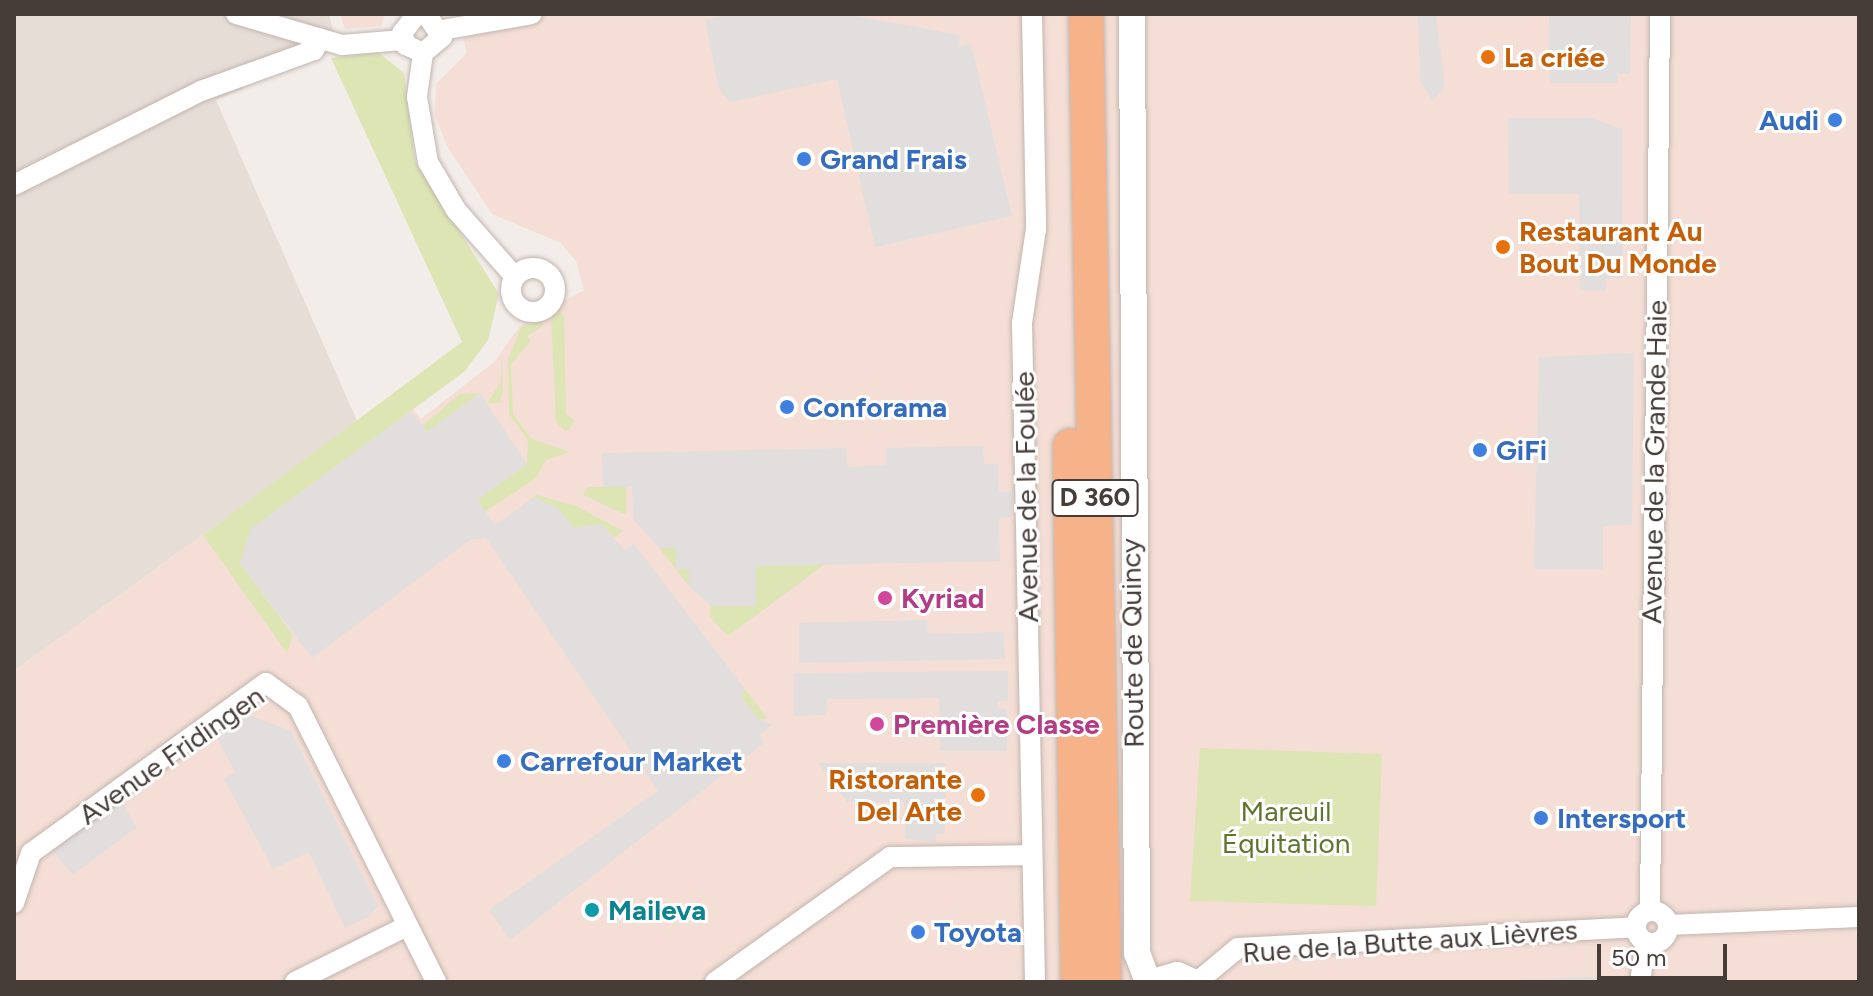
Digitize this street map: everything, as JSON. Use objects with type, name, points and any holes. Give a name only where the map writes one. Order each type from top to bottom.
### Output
[{"type":"highway","name":"D 360","points":[[1064,14],[1078,982]]},
{"type":"highway","name":"D 360","points":[[1086,14],[1104,982]]},
{"type":"street","points":[[236,14],[311,28],[342,45],[403,40],[423,53]]},
{"type":"street","points":[[403,40],[406,21],[417,14]]},
{"type":"street","points":[[426,14],[442,30]]},
{"type":"street","points":[[442,30],[532,14]]},
{"type":"street","name":"Avenue de la Foulée","points":[[1032,14],[1036,229],[1022,323],[1035,982]]},
{"type":"street","name":"Route de Quincy","points":[[1132,14],[1137,953],[1150,982]]},
{"type":"street","name":"Avenue de la Grande Haie","points":[[1650,910],[1660,14]]},
{"type":"street","points":[[14,185],[201,91],[314,50],[311,28]]},
{"type":"street","points":[[423,53],[435,48],[442,30]]},
{"type":"street","points":[[423,53],[417,97],[428,162],[456,210],[515,277]]},
{"type":"street","name":"Avenue Fridingen","points":[[14,903],[31,853],[266,683],[298,706],[403,928],[436,982]]},
{"type":"street","points":[[715,982],[890,857],[1032,855]]},
{"type":"street","points":[[1640,982],[1641,935],[1650,910],[1668,925],[1859,917]]},
{"type":"street","points":[[1641,935],[1662,940],[1668,925]]},
{"type":"street","points":[[295,982],[403,928]]},
{"type":"street","name":"Rue de la Butte aux Lièvres","points":[[1195,982],[1238,948],[1641,935]]},
{"type":"street","points":[[1150,982],[1177,975],[1195,982]]},
{"type":"shaded area","points":[[14,14],[329,14],[334,35],[238,66],[245,88],[216,100],[358,423],[14,671]]},
{"type":"shaded area","points":[[340,14],[385,14],[381,26],[345,29]]},
{"type":"shaded area","points":[[457,14],[1859,14],[1859,982],[14,982],[14,671],[401,392],[421,419],[494,362],[520,326],[584,290],[576,261],[561,243],[492,214],[447,146],[435,115],[436,84],[467,53]]},
{"type":"shaded area","points":[[731,14],[844,14],[960,35],[959,46],[971,44],[1012,216],[875,247],[837,79],[730,102],[719,89],[705,20]]},
{"type":"shaded area","points":[[1418,14],[1436,14],[1445,87],[1433,101],[1420,81]]},
{"type":"shaded area","points":[[1549,14],[1631,16],[1630,74],[1618,74],[1618,83],[1550,83]]},
{"type":"shaded area","points":[[1508,118],[1591,118],[1622,129],[1623,278],[1606,278],[1606,291],[1580,290],[1579,194],[1509,194]]},
{"type":"shaded area","points":[[1634,353],[1632,525],[1603,526],[1603,569],[1534,569],[1539,357]]},
{"type":"shaded area","points":[[480,393],[527,464],[477,500],[495,525],[534,497],[558,508],[574,528],[602,524],[624,550],[634,544],[745,689],[741,696],[758,719],[772,725],[759,735],[764,743],[510,940],[489,910],[658,791],[486,538],[471,539],[312,658],[240,563],[251,529],[411,411],[427,432]]},
{"type":"shaded area","points":[[983,446],[984,464],[998,464],[999,491],[1013,492],[1012,517],[999,518],[1000,561],[756,566],[756,606],[711,606],[689,586],[689,569],[676,569],[676,548],[659,548],[633,519],[632,487],[603,487],[602,453],[846,448],[848,467],[886,465],[886,448]]},
{"type":"shaded area","points":[[927,620],[928,634],[1004,632],[1005,659],[799,663],[799,623]]},
{"type":"shaded area","points":[[1008,671],[1008,701],[997,701],[997,708],[1007,709],[1007,751],[940,751],[939,698],[827,699],[826,715],[794,716],[794,673]]},
{"type":"shaded area","points":[[247,714],[291,731],[378,906],[368,917],[345,928],[309,852],[273,869],[224,779],[235,772],[216,736]]},
{"type":"shaded area","points":[[818,763],[945,763],[945,834],[936,834],[936,843],[905,838],[904,802],[847,802]]},
{"type":"shaded area","points":[[120,800],[137,827],[73,875],[52,850]]},
{"type":"shaded area","points":[[1617,976],[1617,982],[1461,982]]},
{"type":"green space","points":[[379,53],[404,73],[415,161],[499,294],[488,340],[465,371],[251,529],[240,563],[293,635],[287,653],[203,535],[462,342],[331,58]]},
{"type":"green space","points":[[557,309],[564,316],[566,414],[575,421],[566,432],[556,422],[551,315]]},
{"type":"green space","points":[[540,320],[543,326],[527,336],[531,341],[511,364],[513,414],[532,439],[570,452],[546,460],[536,478],[485,512],[477,500],[527,464],[528,440],[509,414],[508,360],[521,327]]},
{"type":"green space","points":[[502,354],[503,389],[500,403],[487,403],[501,382]]},
{"type":"green space","points":[[480,393],[427,433],[422,426],[460,394]]},
{"type":"green space","points":[[588,487],[626,487],[626,515],[583,495]]},
{"type":"green space","points":[[537,495],[576,506],[623,531],[614,538],[607,529],[574,528],[548,505],[495,525]]},
{"type":"green space","points":[[659,548],[676,548],[689,569],[689,586]]},
{"type":"green space","points":[[825,564],[728,636],[710,617],[711,606],[756,605],[756,566]]},
{"type":"green space","points":[[745,689],[767,718],[758,720],[741,696]]},
{"type":"green space","name":"Mareuil Équitation","points":[[1200,748],[1382,754],[1376,906],[1190,901]]},
{"type":"place","name":"La criée","points":[[1488,57]]},
{"type":"place","name":"Audi","points":[[1835,120]]},
{"type":"place","name":"Grand Frais","points":[[804,159]]},
{"type":"place","name":"Restaurant Au Bout Du Monde","points":[[1503,247]]},
{"type":"place","name":"Conforama","points":[[787,407]]},
{"type":"place","name":"GiFi","points":[[1480,450]]},
{"type":"place","name":"Kyriad","points":[[885,598]]},
{"type":"place","name":"Première Classe","points":[[877,724]]},
{"type":"place","name":"Carrefour Market","points":[[504,761]]},
{"type":"place","name":"Ristorante Del Arte","points":[[978,795]]},
{"type":"place","name":"Intersport","points":[[1541,818]]},
{"type":"place","name":"Maileva","points":[[592,910]]},
{"type":"place","name":"Toyota","points":[[918,932]]}]
